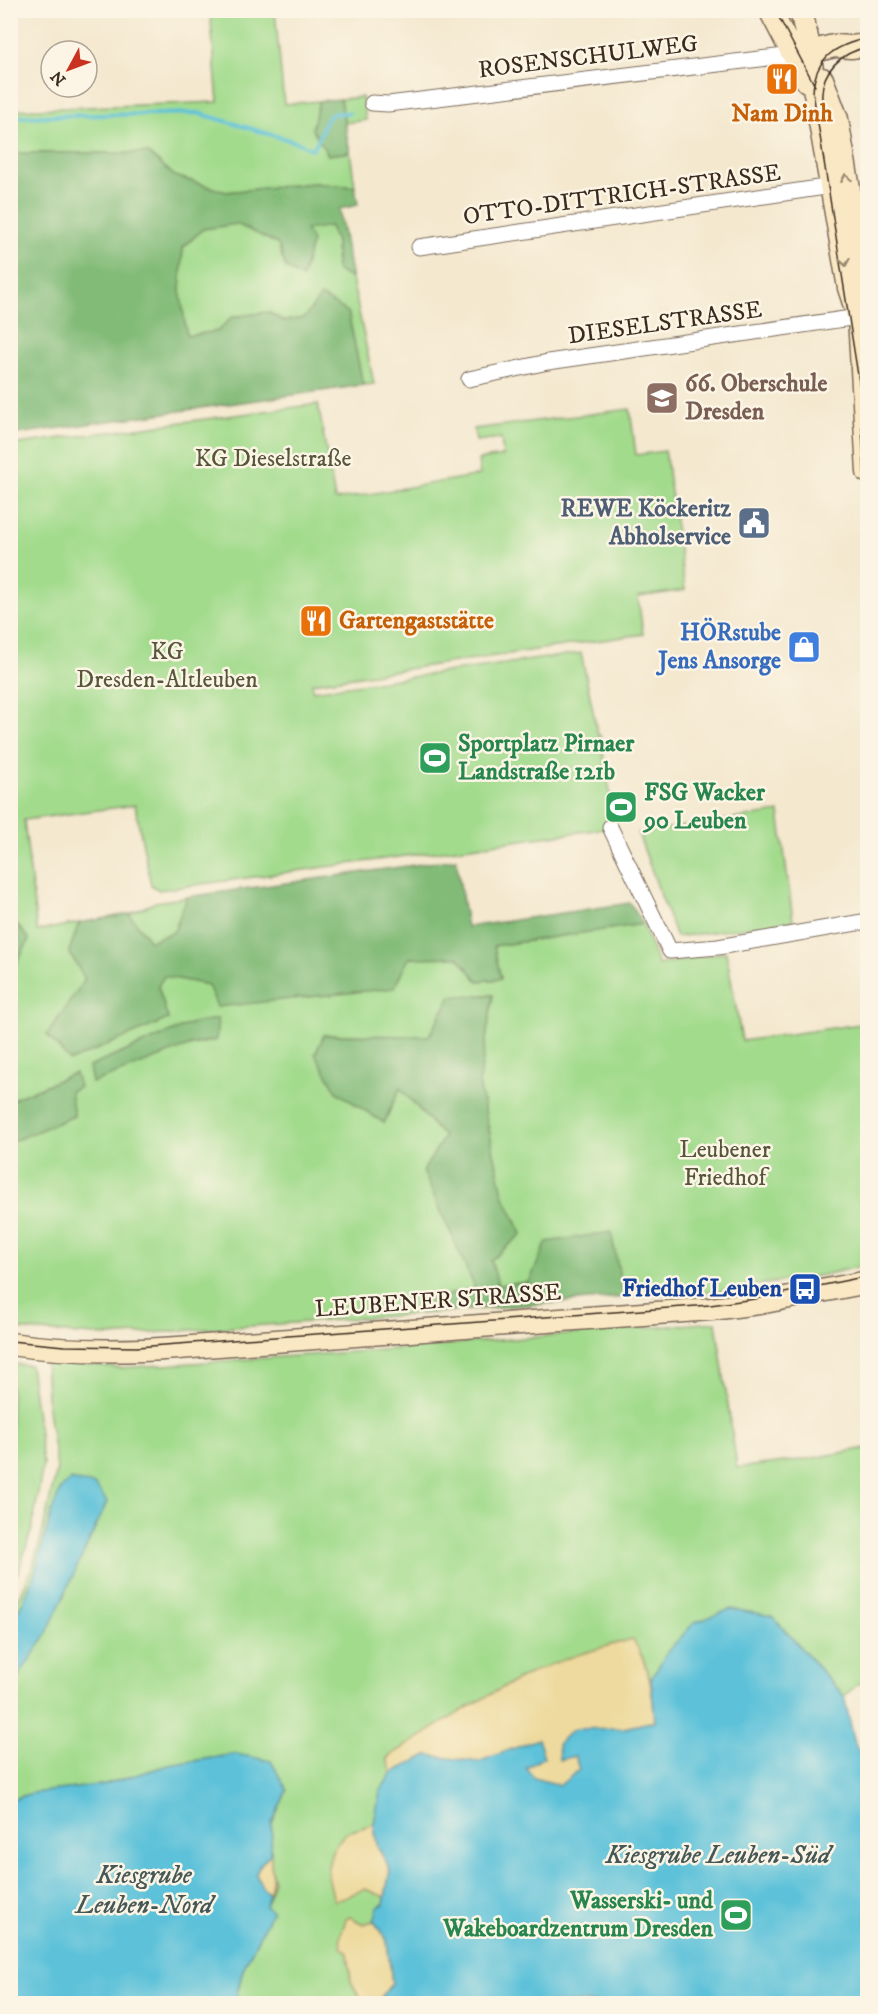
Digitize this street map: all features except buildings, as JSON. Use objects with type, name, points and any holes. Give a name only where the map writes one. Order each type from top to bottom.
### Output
[{"type":"street","points":[[770,10],[802,53],[834,109],[837,119],[865,282],[863,316],[867,472]]},
{"type":"street","points":[[801,10],[802,53],[817,101],[849,288],[863,316]]},
{"type":"street","points":[[834,46],[848,36],[867,30]]},
{"type":"street","points":[[802,53],[834,46],[867,45]]},
{"type":"street","name":"ROSENSCHULWEG","points":[[372,103],[388,104],[802,53]]},
{"type":"street","name":"OTTO-DITTRICH-STRASSE","points":[[418,247],[832,186]]},
{"type":"street","name":"DIESELSTRASSE","points":[[469,379],[548,362],[863,316]]},
{"type":"street","points":[[610,827],[670,951],[718,947],[867,921]]},
{"type":"street","name":"LEUBENER STRASSE","points":[[10,1344],[69,1350],[137,1351],[711,1309],[759,1303],[867,1282]]},
{"type":"green space","points":[[210,11],[275,11],[284,104],[319,101],[312,129],[328,155],[350,152],[355,187],[314,183],[226,192],[175,176],[148,153],[11,153],[10,110],[218,102]]},
{"type":"green space","points":[[362,97],[366,120],[345,123],[340,99]]},
{"type":"green space","points":[[340,99],[350,152],[328,155],[312,129],[319,101]]},
{"type":"green space","points":[[10,153],[148,153],[175,176],[226,192],[314,183],[355,187],[358,205],[339,209],[352,279],[336,270],[336,242],[330,226],[306,230],[312,241],[302,278],[286,268],[278,244],[237,224],[203,229],[183,247],[180,290],[187,336],[218,331],[232,317],[268,312],[284,321],[304,318],[321,296],[348,312],[363,385],[11,435]]},
{"type":"green space","points":[[237,224],[278,244],[286,268],[306,229],[330,226],[336,242],[336,270],[352,279],[374,384],[363,385],[348,312],[284,321],[268,312],[232,317],[218,331],[186,336],[180,290],[183,248],[203,229]]},
{"type":"green space","points":[[318,404],[335,500],[480,475],[478,460],[503,456],[501,438],[476,441],[474,429],[630,409],[636,455],[665,451],[685,590],[638,597],[643,634],[312,683],[313,691],[581,653],[598,735],[600,735],[616,827],[159,890],[151,885],[135,805],[24,820],[37,931],[79,923],[69,952],[85,979],[168,1019],[158,986],[163,976],[209,985],[409,958],[458,957],[478,981],[501,979],[493,946],[643,924],[658,965],[726,952],[742,1041],[867,1023],[867,1265],[823,1275],[720,1291],[624,1297],[610,1232],[529,1282],[498,1286],[491,1260],[522,1234],[503,1194],[479,1084],[493,995],[451,996],[429,1036],[324,1035],[337,1092],[384,1123],[400,1088],[444,1137],[475,1288],[417,1303],[418,1314],[109,1336],[11,1329],[11,1142],[74,1116],[70,1091],[74,1073],[11,1100],[11,965],[15,967],[29,939],[10,917],[11,445]],"holes":[[[192,1023],[216,1040],[89,1067]]]},
{"type":"green space","points":[[779,812],[793,921],[676,937],[638,833]]},
{"type":"green space","points":[[456,859],[467,927],[630,903],[643,924],[494,946],[501,979],[478,981],[458,957],[409,958],[394,988],[217,1007],[208,985],[164,976],[158,986],[168,1019],[70,1061],[47,1035],[85,979],[69,952],[79,923],[129,914],[150,941],[174,932],[187,897]]},
{"type":"green space","points":[[187,897],[174,932],[150,941],[129,914],[156,902]]},
{"type":"green space","points":[[10,917],[29,939],[15,968],[11,965],[14,940],[11,937]]},
{"type":"green space","points":[[493,995],[479,1084],[503,1194],[522,1234],[491,1260],[498,1285],[529,1282],[547,1242],[611,1232],[624,1297],[418,1314],[417,1303],[475,1288],[423,1171],[444,1137],[400,1088],[384,1123],[337,1092],[315,1054],[324,1035],[429,1036],[451,996]]},
{"type":"green space","points":[[218,1019],[216,1040],[193,1044],[92,1083],[89,1067],[192,1023]]},
{"type":"green space","points":[[75,1073],[79,1087],[70,1091],[74,1116],[11,1142],[11,1100]]},
{"type":"green space","points":[[716,1322],[737,1468],[808,1459],[867,1448],[867,1680],[863,1680],[844,1696],[772,1616],[667,1652],[651,1680],[641,1654],[526,1675],[455,1715],[387,1758],[392,1773],[380,1791],[374,1824],[345,1833],[365,1888],[385,1897],[384,1905],[378,1908],[374,1921],[363,1924],[350,1917],[340,1938],[348,1953],[351,1981],[359,1997],[358,2003],[235,2003],[243,1969],[272,1911],[265,1906],[274,1882],[270,1865],[272,1823],[287,1790],[235,1754],[169,1765],[102,1785],[32,1793],[11,1800],[10,1613],[32,1568],[57,1469],[48,1410],[45,1360],[119,1368],[381,1350]]},
{"type":"green space","points":[[11,1364],[30,1365],[43,1464],[32,1529],[19,1570],[11,1585]]},
{"type":"sand","points":[[633,1639],[649,1679],[655,1721],[624,1728],[567,1792],[427,1755],[392,1773],[387,1758],[490,1695],[551,1664]]},
{"type":"sand","points":[[374,1824],[377,1845],[390,1870],[385,1897],[365,1889],[334,1901],[327,1871],[332,1851],[345,1833]]},
{"type":"sand","points":[[271,1853],[272,1878],[269,1894],[262,1887],[256,1874],[260,1865]]},
{"type":"sand","points":[[350,1917],[363,1924],[374,1921],[387,1940],[392,1983],[377,2003],[358,2003],[359,1997],[351,1981],[348,1953],[341,1947],[340,1938],[346,1919]]},
{"type":"water","points":[[71,1480],[95,1485],[107,1502],[45,1637],[11,1687],[11,1621],[24,1600],[34,1575],[61,1488]]},
{"type":"water","name":"Kiesgrube Leuben-Süd","points":[[731,1609],[772,1616],[844,1696],[855,1744],[867,1766],[867,2003],[377,2003],[392,1983],[387,1940],[374,1921],[378,1907],[384,1904],[390,1870],[377,1845],[374,1824],[380,1791],[392,1773],[427,1755],[478,1762],[538,1739],[544,1757],[526,1768],[534,1778],[560,1785],[579,1770],[575,1756],[559,1760],[558,1743],[574,1729],[624,1728],[655,1721],[651,1680],[667,1652],[694,1623]]},
{"type":"water","name":"Kiesgrube Leuben-Nord","points":[[236,1754],[271,1761],[287,1790],[272,1823],[271,1853],[260,1865],[256,1874],[262,1887],[269,1894],[265,1906],[272,1911],[243,1969],[235,2003],[11,2003],[11,1800],[32,1793],[102,1785],[169,1765]]},
{"type":"waterway","points":[[10,117],[198,113],[296,142],[312,149],[329,117],[333,114],[349,113]]},
{"type":"tram line","points":[[775,10],[815,86]]},
{"type":"tram line","points":[[868,38],[846,44],[829,54],[818,70],[813,92],[860,388],[868,541]]},
{"type":"tram line","points":[[822,99],[825,80],[834,64],[850,53],[868,47]]},
{"type":"tram line","points":[[10,1341],[65,1346],[137,1347],[710,1305],[755,1299],[868,1276]]},
{"type":"place","name":"Nam Dinh","points":[[782,79]]},
{"type":"place","name":"66. Oberschule Dresden","points":[[662,398]]},
{"type":"place","name":"REWE Köckeritz Abholservice","points":[[754,523]]},
{"type":"place","name":"Gartengaststätte","points":[[316,621]]},
{"type":"place","name":"HÖRstube Jens Ansorge","points":[[804,647]]},
{"type":"place","name":"Sportplatz Pirnaer Landstraße 121b","points":[[435,758]]},
{"type":"place","name":"FSG Wacker 90 Leuben","points":[[621,807]]},
{"type":"place","name":"Friedhof Leuben","points":[[805,1289]]},
{"type":"place","name":"Wasserski- und Wakeboardzentrum Dresden","points":[[736,1915]]},
{"type":"park label","name":"KG Dieselstraße","points":[[273,459]]},
{"type":"park label","name":"KG Dresden-Altleuben","points":[[167,666]]},
{"type":"park label","name":"Leubener Friedhof","points":[[725,1164]]}]
